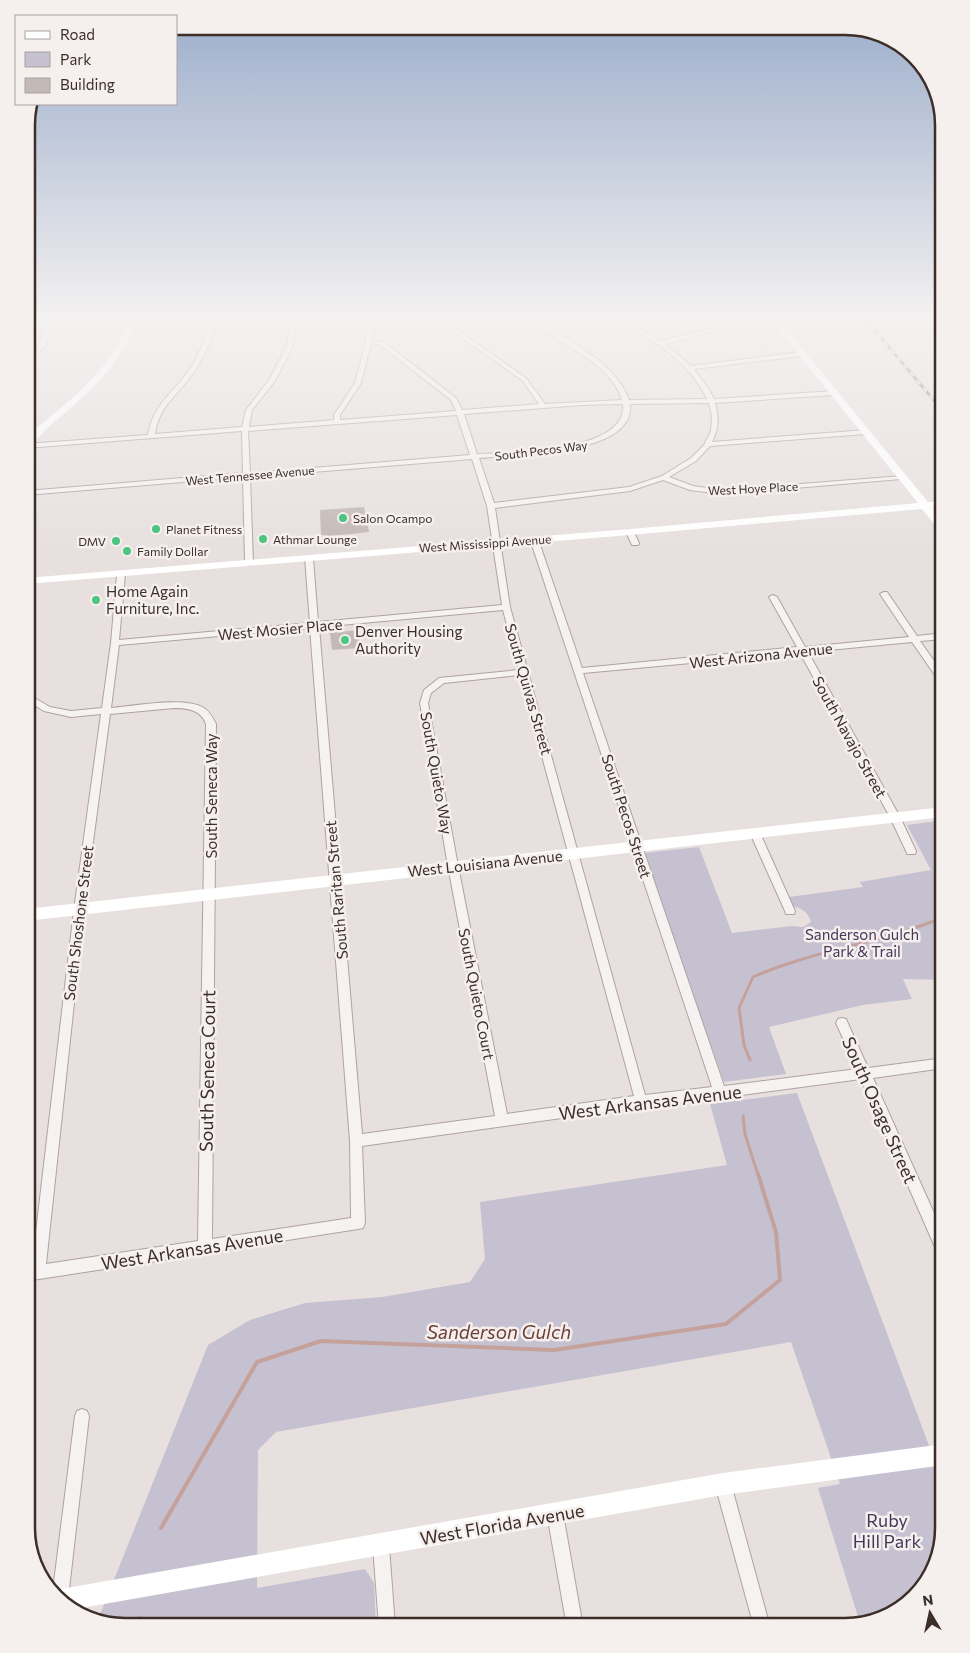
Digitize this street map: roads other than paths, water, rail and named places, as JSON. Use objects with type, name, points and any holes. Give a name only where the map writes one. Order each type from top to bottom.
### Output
[{"type":"main road","name":"West Mississippi Avenue","points":[[497,542],[935,505]]},
{"type":"main road","name":"West Florida Avenue","points":[[555,1514],[723,1484],[935,1455]]},
{"type":"street","points":[[35,435],[76,396]]},
{"type":"street","points":[[150,436],[152,424],[161,405],[169,396]]},
{"type":"street","points":[[249,563],[245,429],[249,410],[260,396]]},
{"type":"street","points":[[337,423],[337,415],[349,396]]},
{"type":"street","name":"South Quivas Street","points":[[451,396],[454,399],[460,413],[491,506],[506,607],[641,1101]]},
{"type":"street","points":[[537,396],[543,406]]},
{"type":"street","points":[[624,396],[626,403]]},
{"type":"street","points":[[491,506],[630,489],[664,477],[692,461],[708,444],[715,422],[709,396]]},
{"type":"street","points":[[35,443],[337,423],[543,406],[712,401],[786,396]]},
{"type":"street","points":[[837,396],[935,518]]},
{"type":"street","name":"South Pecos Way","points":[[474,458],[568,449],[606,438],[625,421],[626,403]]},
{"type":"street","points":[[708,444],[866,432]]},
{"type":"street","name":"West Tennessee Avenue","points":[[35,492],[474,458]]},
{"type":"street","name":"West Hoye Place","points":[[664,477],[684,486],[722,492],[901,477]]},
{"type":"street","points":[[630,532],[635,543]]},
{"type":"street","name":"South Pecos Street","points":[[534,539],[720,1093]]},
{"type":"street","name":"West Mississippi Avenue","points":[[35,580],[497,542]]},
{"type":"street","name":"South Raritan Street","points":[[309,558],[356,1141],[358,1223]]},
{"type":"street","name":"South Shoshone Street","points":[[35,1250],[104,712],[115,643],[122,585],[121,574]]},
{"type":"street","points":[[884,594],[935,669]]},
{"type":"street","name":"South Navajo Street","points":[[773,598],[895,817],[911,851]]},
{"type":"street","name":"West Mosier Place","points":[[115,643],[506,607]]},
{"type":"street","name":"West Arizona Avenue","points":[[579,671],[935,637]]},
{"type":"street","name":"South Quieto Way","points":[[453,866],[425,697],[435,684],[448,678],[524,672]]},
{"type":"street","name":"South Seneca Way","points":[[35,702],[54,712],[71,714],[182,705],[202,710],[209,718],[211,724],[210,894]]},
{"type":"street","name":"West Louisiana Avenue","points":[[35,914],[935,813]]},
{"type":"street","points":[[755,833],[790,911]]},
{"type":"street","name":"South Quieto Court","points":[[453,866],[502,1121]]},
{"type":"street","name":"South Seneca Court","points":[[205,1248],[210,894]]},
{"type":"street","name":"South Osage Street","points":[[842,1023],[935,1231]]},
{"type":"street","name":"West Arkansas Avenue","points":[[356,1141],[641,1101],[720,1093],[935,1064]]},
{"type":"street","name":"West Arkansas Avenue","points":[[35,1273],[205,1248],[358,1223]]},
{"type":"street","points":[[61,1591],[82,1416]]},
{"type":"street","points":[[723,1484],[760,1618]]},
{"type":"street","points":[[555,1514],[573,1618]]},
{"type":"street","name":"West Florida Avenue","points":[[68,1598],[380,1546],[555,1514]]},
{"type":"street","points":[[380,1546],[385,1618]]},
{"type":"waterway","name":"Sanderson Gulch","points":[[750,1060],[744,1045],[739,1008],[753,977],[800,960],[897,934],[935,920]]},
{"type":"waterway","name":"Sanderson Gulch","points":[[743,1116],[745,1134],[758,1175]]},
{"type":"waterway","name":"Sanderson Gulch","points":[[161,1528],[257,1362],[321,1341],[554,1350],[726,1324],[780,1280],[776,1232],[758,1174]]},
{"type":"railway","points":[[931,396],[935,401]]},
{"type":"place","name":"Salon Ocampo","points":[[343,518]]},
{"type":"place","name":"Planet Fitness","points":[[156,529]]},
{"type":"place","name":"Athmar Lounge","points":[[263,539]]},
{"type":"place","name":"DMV","points":[[116,541]]},
{"type":"place","name":"Family Dollar","points":[[127,551]]},
{"type":"place","name":"Home Again Furniture, Inc.","points":[[96,600]]},
{"type":"place","name":"Denver Housing Authority","points":[[345,640]]},
{"type":"park label","name":"Sanderson Gulch Park & Trail","points":[[862,942]]},
{"type":"park label","name":"Ruby Hill Park","points":[[887,1530]]}]
